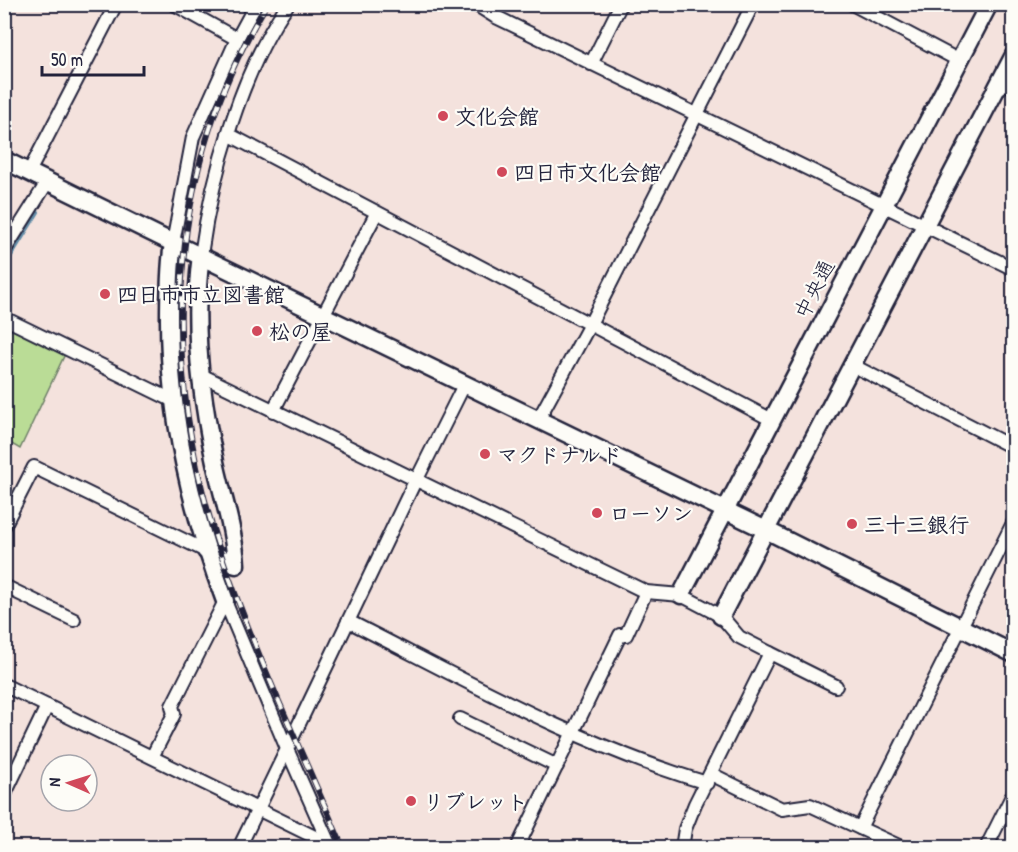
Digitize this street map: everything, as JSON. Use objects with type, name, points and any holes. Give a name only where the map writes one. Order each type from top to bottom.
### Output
[{"type":"street","points":[[29,172],[116,4]]},
{"type":"street","points":[[174,4],[237,39]]},
{"type":"street","points":[[256,4],[237,39],[193,137],[170,261],[169,338],[174,401],[182,460],[206,551],[287,748],[332,846]]},
{"type":"street","points":[[4,526],[34,467],[236,565],[235,538],[214,457],[201,375],[198,307],[201,255],[210,199],[228,134],[261,52],[288,4]]},
{"type":"street","points":[[591,64],[621,4]]},
{"type":"street","points":[[537,420],[590,324],[753,4]]},
{"type":"street","points":[[852,4],[960,61]]},
{"type":"street","name":"中央通","points":[[681,595],[989,4]]},
{"type":"street","points":[[482,6],[591,64],[1014,269]]},
{"type":"street","points":[[721,616],[925,224],[1007,85],[1014,56]]},
{"type":"street","points":[[228,134],[376,214],[772,420]]},
{"type":"street","points":[[4,160],[1014,654]]},
{"type":"street","points":[[4,251],[9,236],[48,181]]},
{"type":"street","points":[[273,411],[376,214]]},
{"type":"street","points":[[4,318],[174,401]]},
{"type":"street","points":[[852,365],[1014,448]]},
{"type":"street","points":[[201,375],[646,591],[681,595],[721,616],[739,637],[836,686]]},
{"type":"street","points":[[239,848],[465,384]]},
{"type":"street","points":[[860,828],[1014,521]]},
{"type":"street","points":[[4,586],[74,620]]},
{"type":"street","points":[[517,848],[621,635],[626,635],[646,591]]},
{"type":"street","points":[[152,757],[174,714],[172,706],[225,601]]},
{"type":"street","points":[[348,621],[648,766],[709,779],[782,809],[810,805],[860,828],[885,844],[903,848]]},
{"type":"street","points":[[681,848],[685,829],[770,653]]},
{"type":"street","points":[[4,685],[332,846]]},
{"type":"street","points":[[4,796],[47,706]]},
{"type":"street","points":[[460,718],[557,766]]},
{"type":"street","points":[[986,848],[1014,792]]},
{"type":"green space","points":[[4,325],[65,354],[20,449],[5,440]]},
{"type":"waterway","points":[[4,267],[38,212]]},
{"type":"tunnel","points":[[237,39],[261,52]]},
{"type":"railway","points":[[267,4],[233,68],[208,135],[191,203],[182,272],[181,342],[187,412],[200,482],[233,589],[343,848]]},
{"type":"place","name":"文化会館","points":[[443,116]]},
{"type":"place","name":"四日市文化会館","points":[[502,172]]},
{"type":"place","name":"四日市市立図書館","points":[[105,294]]},
{"type":"place","name":"松の屋","points":[[257,331]]},
{"type":"place","name":"マクドナルド","points":[[485,454]]},
{"type":"place","name":"ローソン","points":[[597,513]]},
{"type":"place","name":"三十三銀行","points":[[852,524]]},
{"type":"place","name":"リブレット","points":[[411,801]]}]
